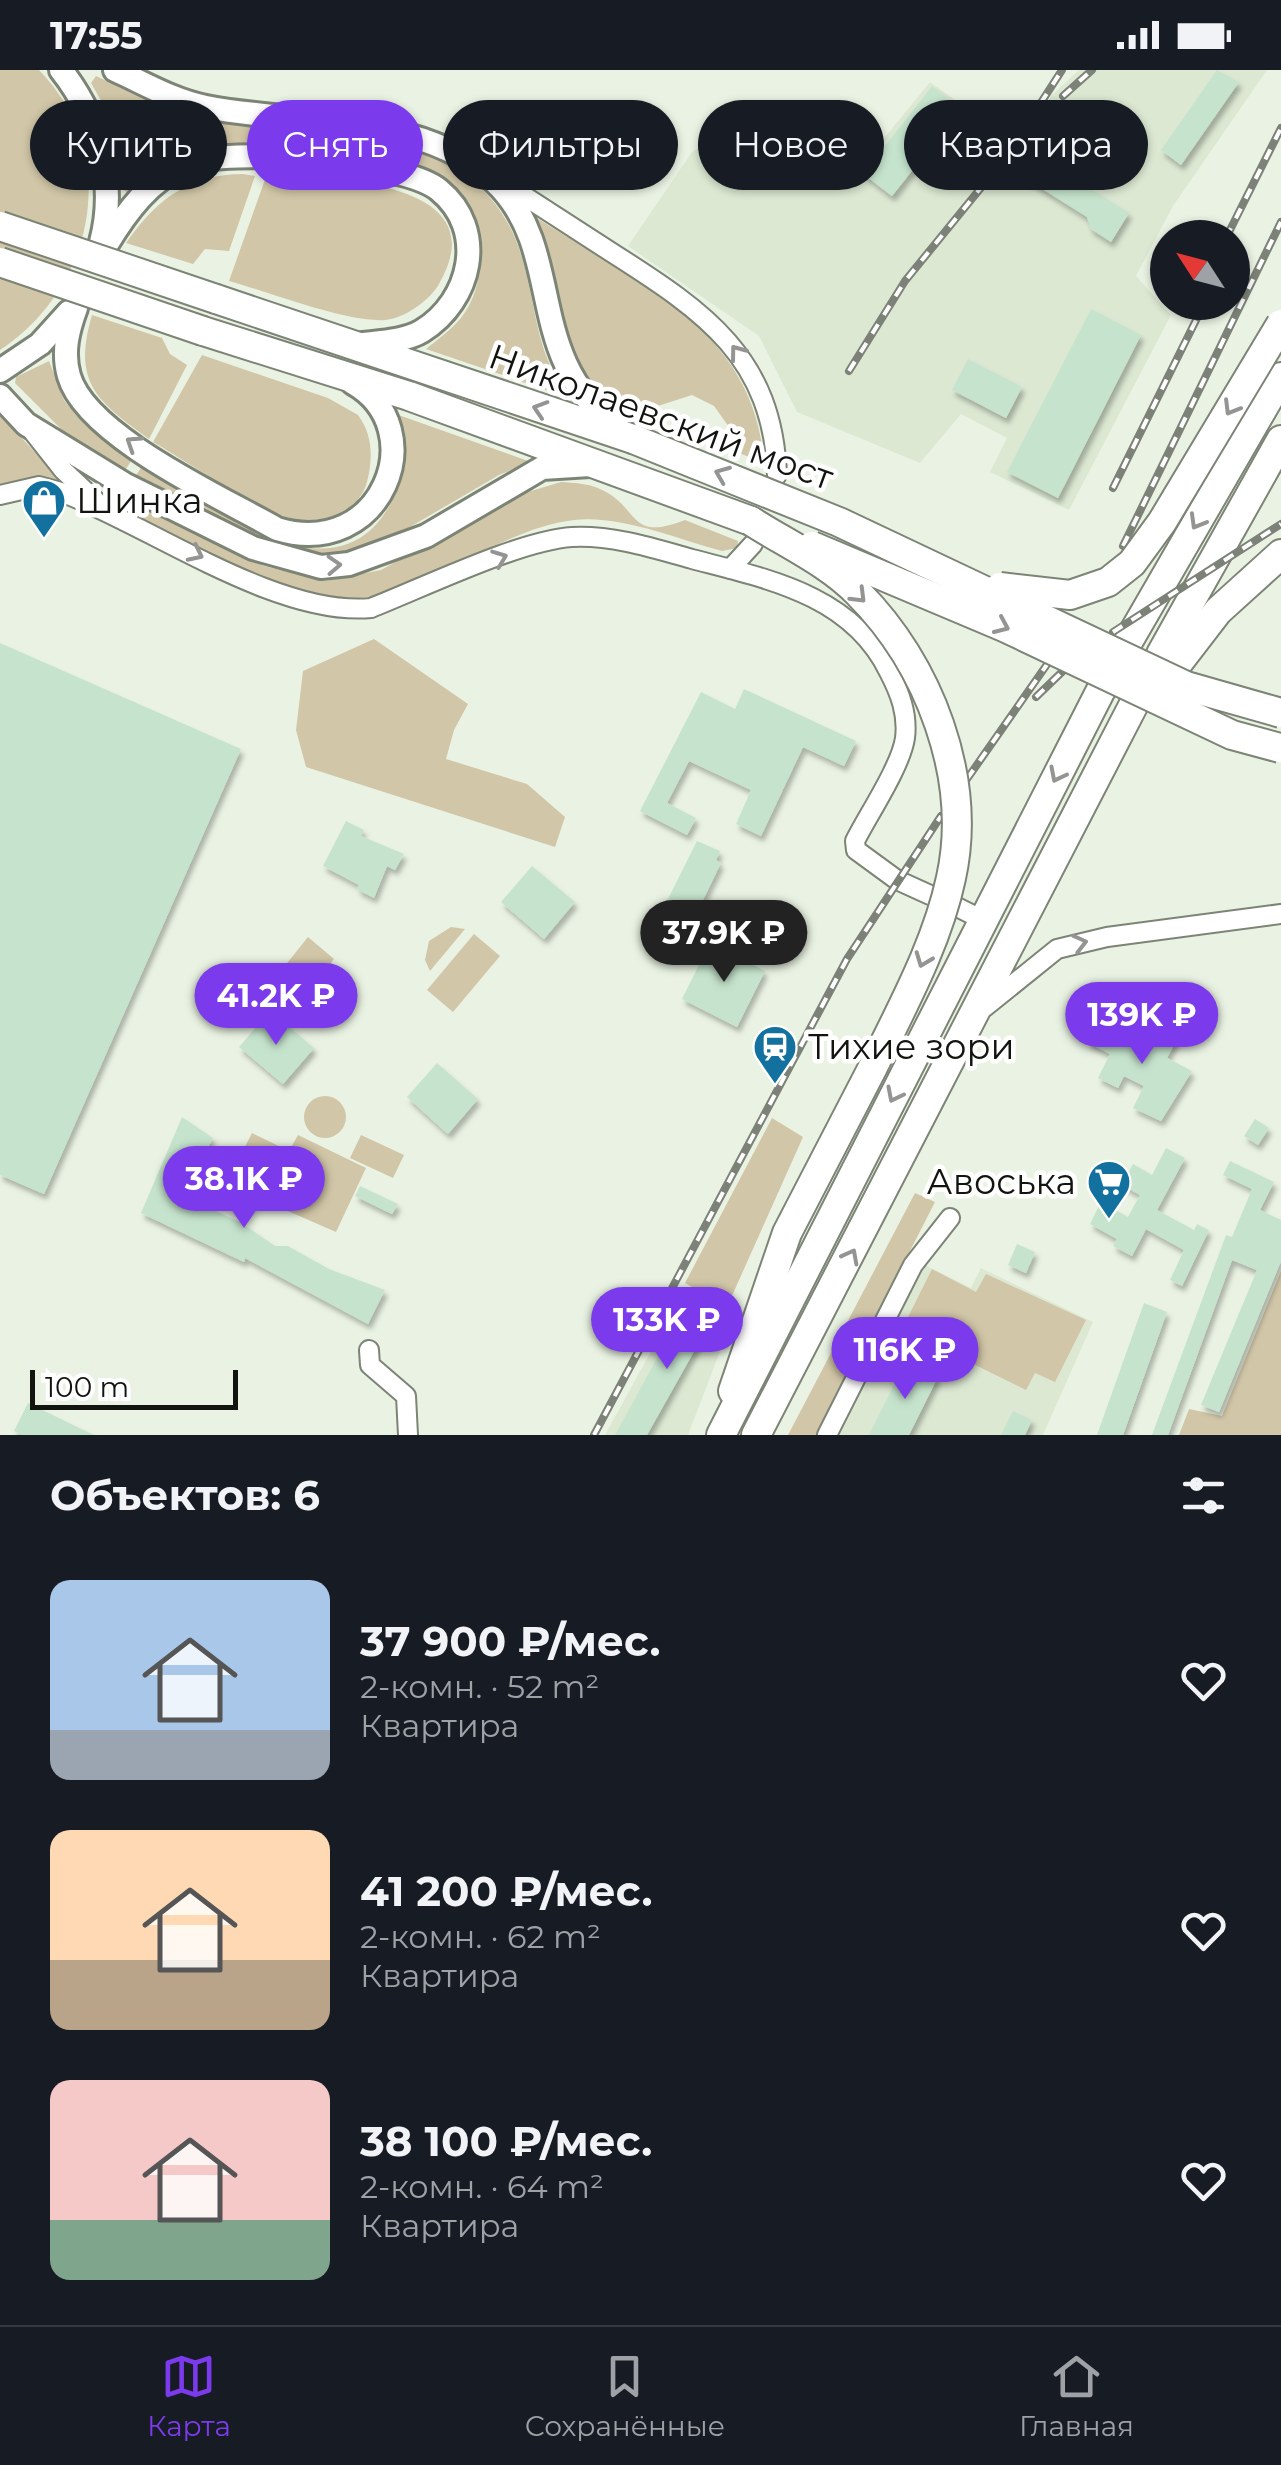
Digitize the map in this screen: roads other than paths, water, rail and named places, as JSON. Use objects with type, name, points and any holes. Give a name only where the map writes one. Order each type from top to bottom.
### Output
[{"type":"main road","points":[[61,70],[87,110],[104,160],[104,243],[141,195],[169,173],[204,158],[266,156],[384,170],[424,180],[450,201],[463,221],[468,271],[456,302],[418,334],[347,346]]},
{"type":"main road","points":[[115,70],[204,107],[382,130],[443,147]]},
{"type":"main road","points":[[499,190],[516,210],[543,284],[550,328],[574,384],[595,411],[632,440]]},
{"type":"main road","name":"Николаевский мост","points":[[0,226],[632,440],[839,522],[1186,686],[1281,714]]},
{"type":"main road","name":"Николаевский мост","points":[[0,262],[618,471],[752,532],[1004,627],[1232,735],[1280,748]]},
{"type":"main road","points":[[0,371],[40,344],[74,307],[66,334],[70,378],[102,422],[276,530],[319,536],[346,529],[382,495],[390,465],[383,413],[370,393],[335,374]]},
{"type":"main road","points":[[971,583],[1070,595],[1108,582],[1132,564],[1162,522],[1281,324]]},
{"type":"main road","points":[[1129,640],[1281,377]]},
{"type":"main road","points":[[0,396],[26,424],[124,484],[237,540],[286,560],[321,566],[349,564],[426,536],[542,468],[580,464],[618,471]]},
{"type":"main road","points":[[1281,440],[1170,658],[1281,554]]},
{"type":"main road","points":[[720,1435],[788,1234],[911,990],[952,877],[956,827],[940,726],[918,672],[857,591],[752,532]]},
{"type":"main road","points":[[720,1435],[1102,688]]},
{"type":"main road","points":[[756,1435],[1139,706]]},
{"type":"street","points":[[515,190],[670,289],[719,328],[756,378],[768,408],[777,475]]},
{"type":"street","points":[[26,424],[64,470],[108,511]]},
{"type":"street","points":[[0,494],[39,486],[108,511],[282,594],[345,610],[371,608],[529,547],[570,537],[615,539],[782,584],[830,605],[882,658],[904,708],[905,741],[855,841],[856,850],[897,880],[930,895]]},
{"type":"street","points":[[730,568],[752,532]]},
{"type":"street","points":[[957,908],[983,920]]},
{"type":"street","points":[[973,1018],[1058,949],[1107,936],[1281,914]]},
{"type":"street","points":[[828,1435],[913,1265],[950,1218]]},
{"type":"street","points":[[369,1350],[370,1365],[406,1396],[408,1435]]},
{"type":"railway","points":[[849,371],[905,281],[1006,157],[1062,70]]},
{"type":"railway","points":[[1063,96],[1092,70]]},
{"type":"railway","points":[[1235,220],[1281,128]]},
{"type":"railway","points":[[1123,546],[1281,222]]},
{"type":"railway","points":[[1113,488],[1196,320]]},
{"type":"railway","points":[[1113,632],[1281,524]]},
{"type":"railway","points":[[967,779],[1048,663]]},
{"type":"railway","points":[[1036,697],[1064,670]]},
{"type":"railway","points":[[594,1435],[847,959],[941,816]]},
{"type":"place","name":"Шинка","points":[[44,539]]},
{"type":"place","name":"Тихие зори","points":[[775,1085]]},
{"type":"place","name":"Авоська","points":[[1109,1220]]}]
